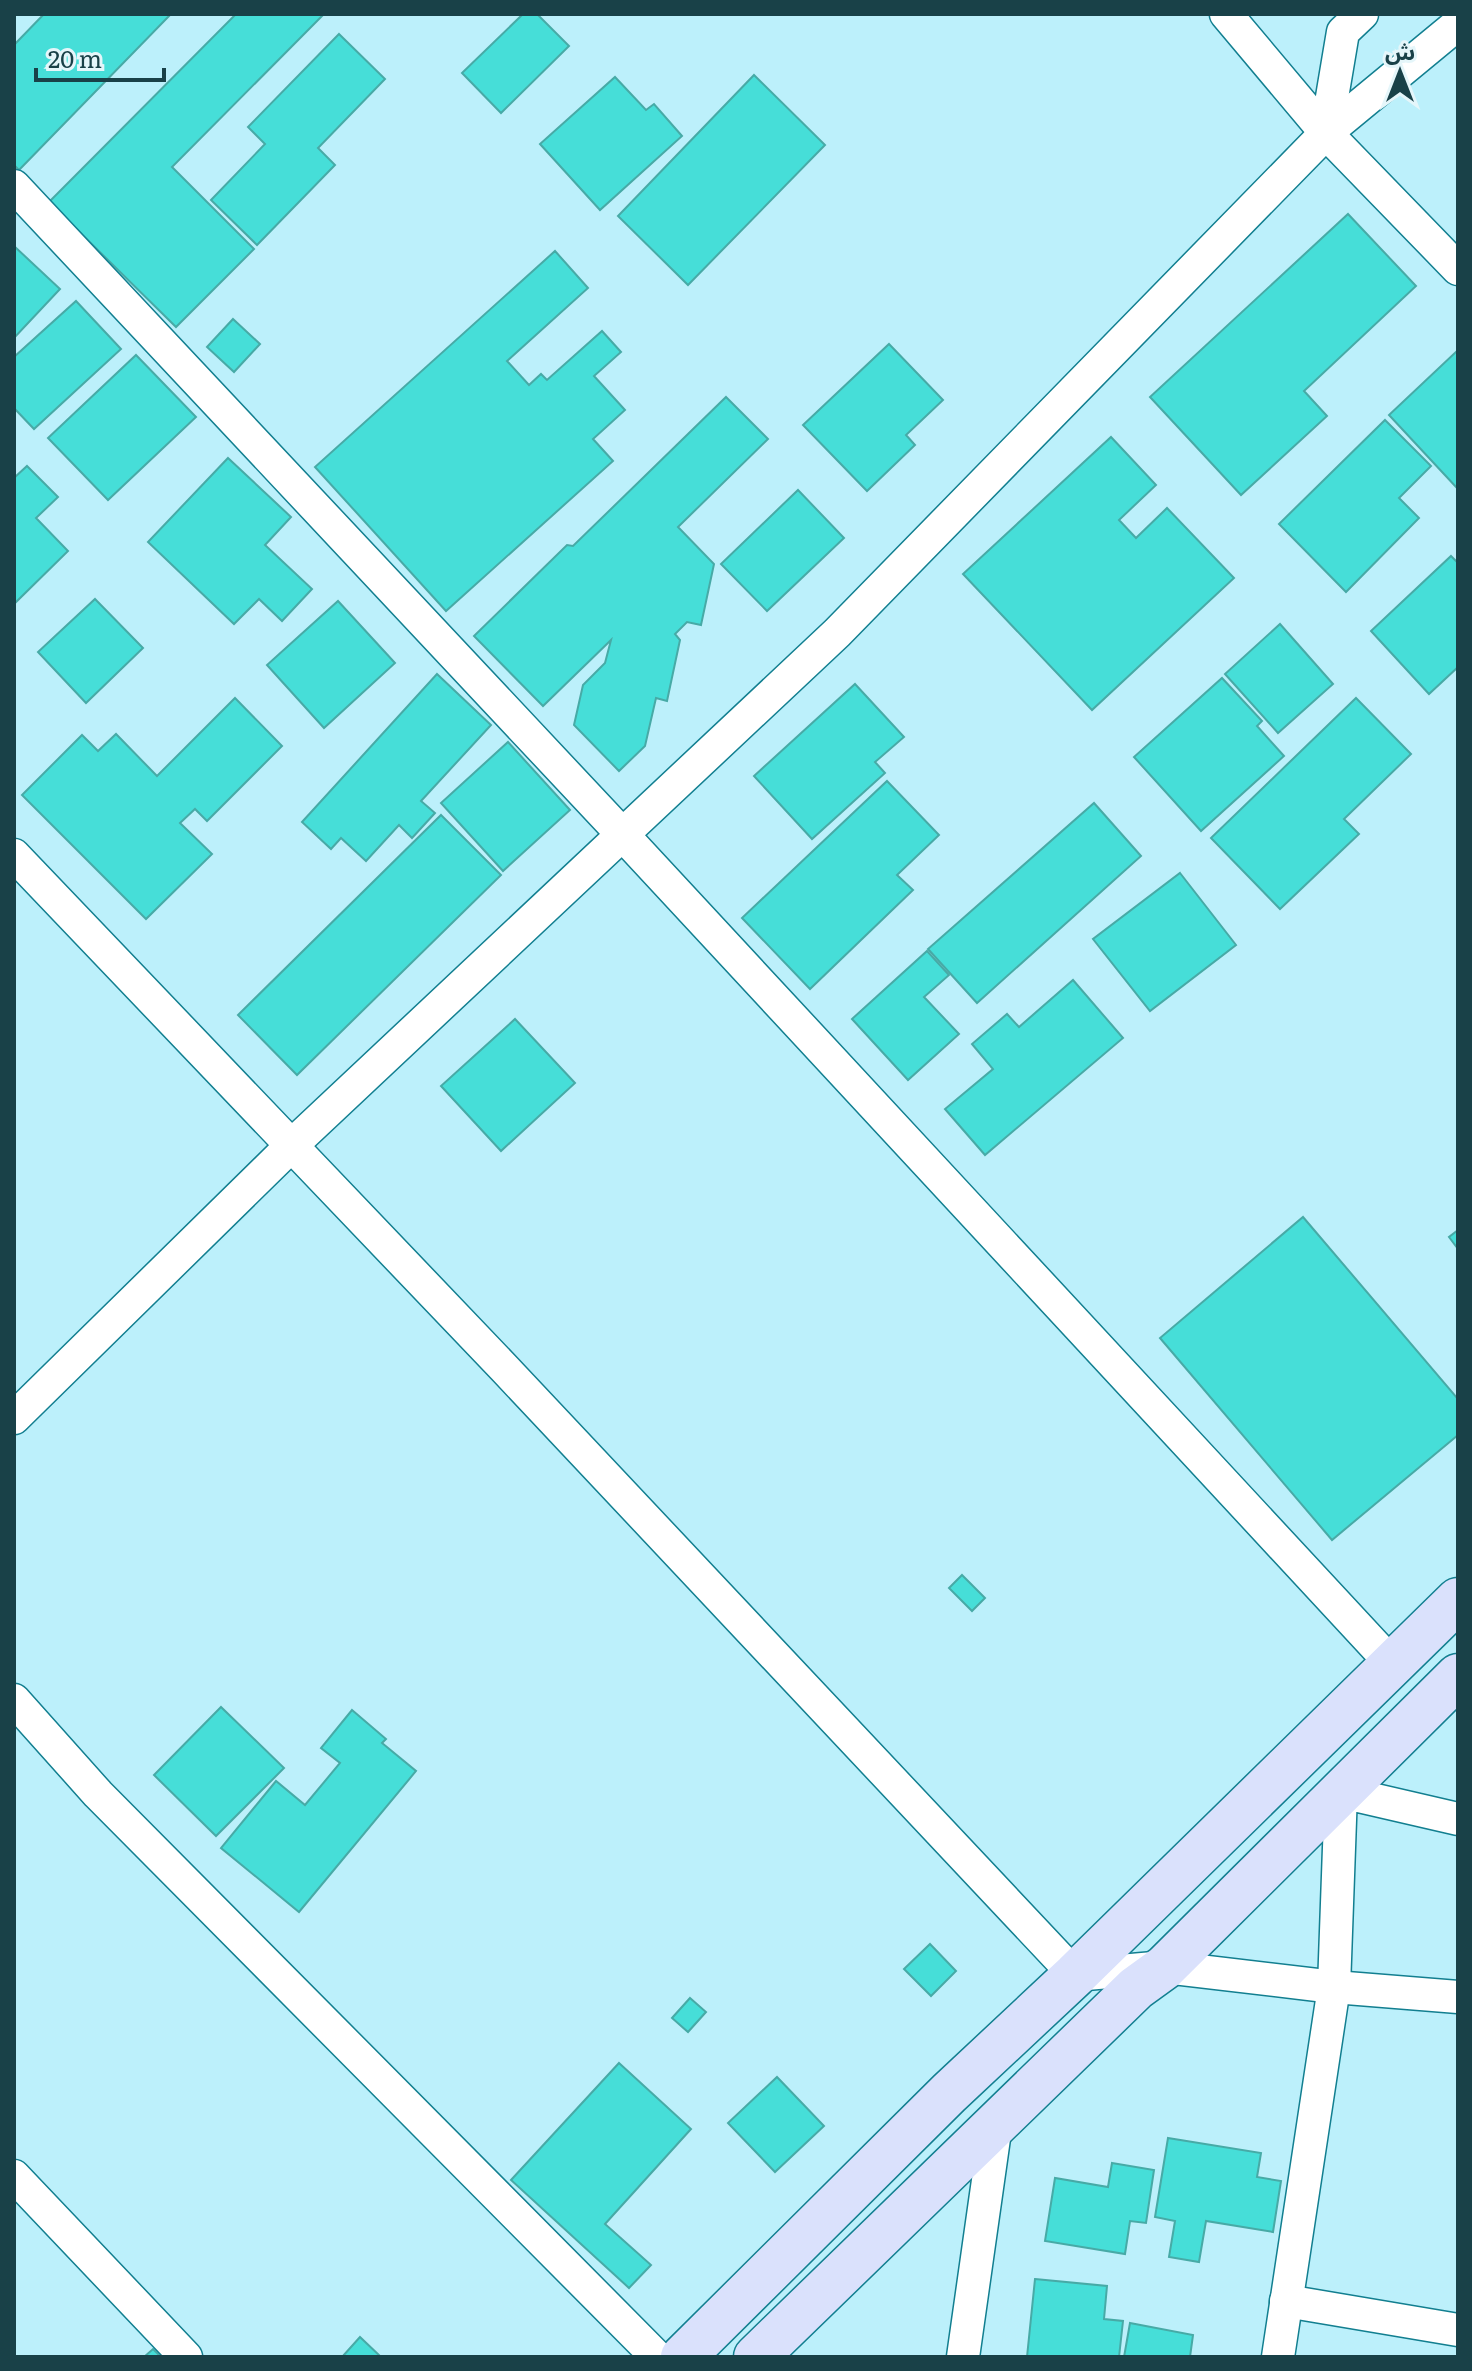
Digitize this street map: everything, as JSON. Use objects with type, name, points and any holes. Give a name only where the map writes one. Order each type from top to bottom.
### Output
[{"type":"main road","points":[[683,2357],[949,2093],[1075,1975],[1458,1600]]},
{"type":"main road","points":[[756,2357],[1136,1988],[1165,1967],[1458,1676]]},
{"type":"street","points":[[1226,14],[1326,133],[1458,269]]},
{"type":"street","points":[[1326,133],[1343,32],[1362,14]]},
{"type":"street","points":[[14,1418],[292,1145],[837,633],[1326,133],[1458,24]]},
{"type":"street","points":[[14,186],[622,834],[1392,1664]]},
{"type":"street","points":[[14,855],[1075,1975],[1165,1967],[1334,1987],[1458,1997]]},
{"type":"street","points":[[14,1700],[98,1794],[657,2357]]},
{"type":"street","points":[[1278,2357],[1334,1987],[1341,1792],[1458,1819]]},
{"type":"street","points":[[963,2357],[996,2124]]},
{"type":"street","points":[[14,2176],[186,2357]]},
{"type":"street","points":[[1286,2301],[1458,2330]]},
{"type":"building","points":[[44,14],[171,14],[19,170],[14,165],[14,45]]},
{"type":"building","points":[[236,14],[324,14],[172,167],[254,249],[176,327],[49,202]]},
{"type":"building","points":[[523,14],[537,14],[569,46],[501,113],[462,73]]},
{"type":"building","points":[[339,34],[385,79],[318,148],[335,165],[257,245],[211,200],[265,144],[248,127]]},
{"type":"building","points":[[754,75],[825,145],[688,285],[618,216]]},
{"type":"building","points":[[615,77],[646,110],[654,104],[682,136],[600,210],[540,144]]},
{"type":"building","points":[[1348,214],[1416,286],[1304,391],[1327,416],[1241,495],[1150,397]]},
{"type":"building","points":[[14,246],[60,289],[14,338]]},
{"type":"building","points":[[555,251],[588,288],[507,361],[529,385],[541,374],[547,380],[602,331],[621,352],[594,376],[625,410],[593,439],[613,461],[446,611],[315,467]]},
{"type":"building","points":[[76,301],[121,349],[34,429],[14,408],[14,357]]},
{"type":"building","points":[[233,319],[260,344],[234,372],[207,347]]},
{"type":"building","points":[[889,344],[943,400],[906,435],[915,445],[867,491],[803,425]]},
{"type":"building","points":[[1458,350],[1458,487],[1457,488],[1389,415]]},
{"type":"building","points":[[136,355],[196,417],[108,500],[48,438]]},
{"type":"building","points":[[726,397],[768,439],[678,527],[714,564],[701,625],[687,622],[675,634],[680,640],[667,701],[656,698],[645,746],[619,771],[574,725],[583,685],[605,663],[611,640],[543,706],[474,636],[567,545],[573,546]]},
{"type":"building","points":[[1385,420],[1431,466],[1399,498],[1419,518],[1346,592],[1279,524]]},
{"type":"building","points":[[1111,437],[1156,485],[1119,520],[1136,538],[1167,508],[1234,578],[1092,710],[963,574]]},
{"type":"building","points":[[228,458],[291,517],[265,545],[312,589],[282,621],[259,599],[234,624],[148,542]]},
{"type":"building","points":[[27,466],[58,497],[36,518],[68,551],[14,604],[14,478]]},
{"type":"building","points":[[798,490],[844,538],[767,611],[721,564]]},
{"type":"building","points":[[1451,556],[1458,563],[1458,667],[1429,694],[1371,631]]},
{"type":"building","points":[[95,599],[143,648],[86,703],[38,652]]},
{"type":"building","points":[[338,601],[395,663],[324,728],[267,665]]},
{"type":"building","points":[[1280,624],[1333,684],[1278,733],[1225,674]]},
{"type":"building","points":[[437,674],[491,725],[421,801],[435,813],[412,838],[399,825],[366,861],[341,838],[331,849],[302,822]]},
{"type":"building","points":[[1222,678],[1262,721],[1257,726],[1284,756],[1201,831],[1134,757]]},
{"type":"building","points":[[855,684],[904,737],[875,762],[885,773],[812,839],[754,776]]},
{"type":"building","points":[[235,698],[282,746],[207,821],[195,809],[180,823],[212,854],[146,919],[22,795],[82,735],[98,751],[116,734],[157,776]]},
{"type":"building","points":[[1356,698],[1411,754],[1344,819],[1359,834],[1280,909],[1211,838]]},
{"type":"building","points":[[508,742],[570,810],[503,871],[441,803]]},
{"type":"building","points":[[887,781],[939,835],[897,875],[913,890],[810,989],[742,918]]},
{"type":"building","points":[[1094,803],[1141,856],[977,1003],[928,949]]},
{"type":"building","points":[[441,815],[501,875],[297,1075],[238,1015]]},
{"type":"building","points":[[1180,873],[1236,945],[1150,1011],[1093,939]]},
{"type":"building","points":[[927,951],[949,975],[924,997],[959,1034],[908,1080],[852,1019]]},
{"type":"building","points":[[1073,980],[1123,1038],[985,1155],[945,1109],[993,1069],[972,1044],[1007,1014],[1019,1027]]},
{"type":"building","points":[[515,1019],[575,1083],[501,1151],[441,1086]]},
{"type":"building","points":[[1303,1217],[1458,1399],[1458,1435],[1332,1540],[1160,1338]]},
{"type":"building","points":[[1458,1230],[1458,1249],[1449,1237]]},
{"type":"building","points":[[962,1575],[985,1598],[972,1611],[949,1588]]},
{"type":"building","points":[[221,1707],[284,1768],[216,1836],[154,1775]]},
{"type":"building","points":[[352,1710],[386,1739],[382,1743],[416,1771],[299,1912],[221,1848],[276,1781],[305,1805],[340,1763],[321,1748]]},
{"type":"building","points":[[930,1944],[956,1971],[931,1996],[904,1969]]},
{"type":"building","points":[[690,1998],[706,2012],[688,2032],[672,2018]]},
{"type":"building","points":[[619,2063],[691,2129],[605,2224],[651,2265],[629,2288],[511,2180]]},
{"type":"building","points":[[777,2077],[824,2126],[775,2172],[728,2123]]},
{"type":"building","points":[[1168,2138],[1261,2153],[1257,2177],[1281,2181],[1273,2232],[1206,2221],[1199,2262],[1169,2257],[1175,2221],[1155,2217]]},
{"type":"building","points":[[1112,2163],[1154,2170],[1146,2223],[1130,2221],[1125,2254],[1045,2241],[1055,2178],[1108,2187]]},
{"type":"building","points":[[1035,2279],[1107,2286],[1104,2319],[1123,2321],[1119,2357],[1027,2357]]},
{"type":"building","points":[[1130,2323],[1193,2335],[1190,2357],[1124,2357]]},
{"type":"building","points":[[360,2337],[381,2357],[342,2357]]},
{"type":"building","points":[[153,2349],[161,2357],[144,2357]]}]
